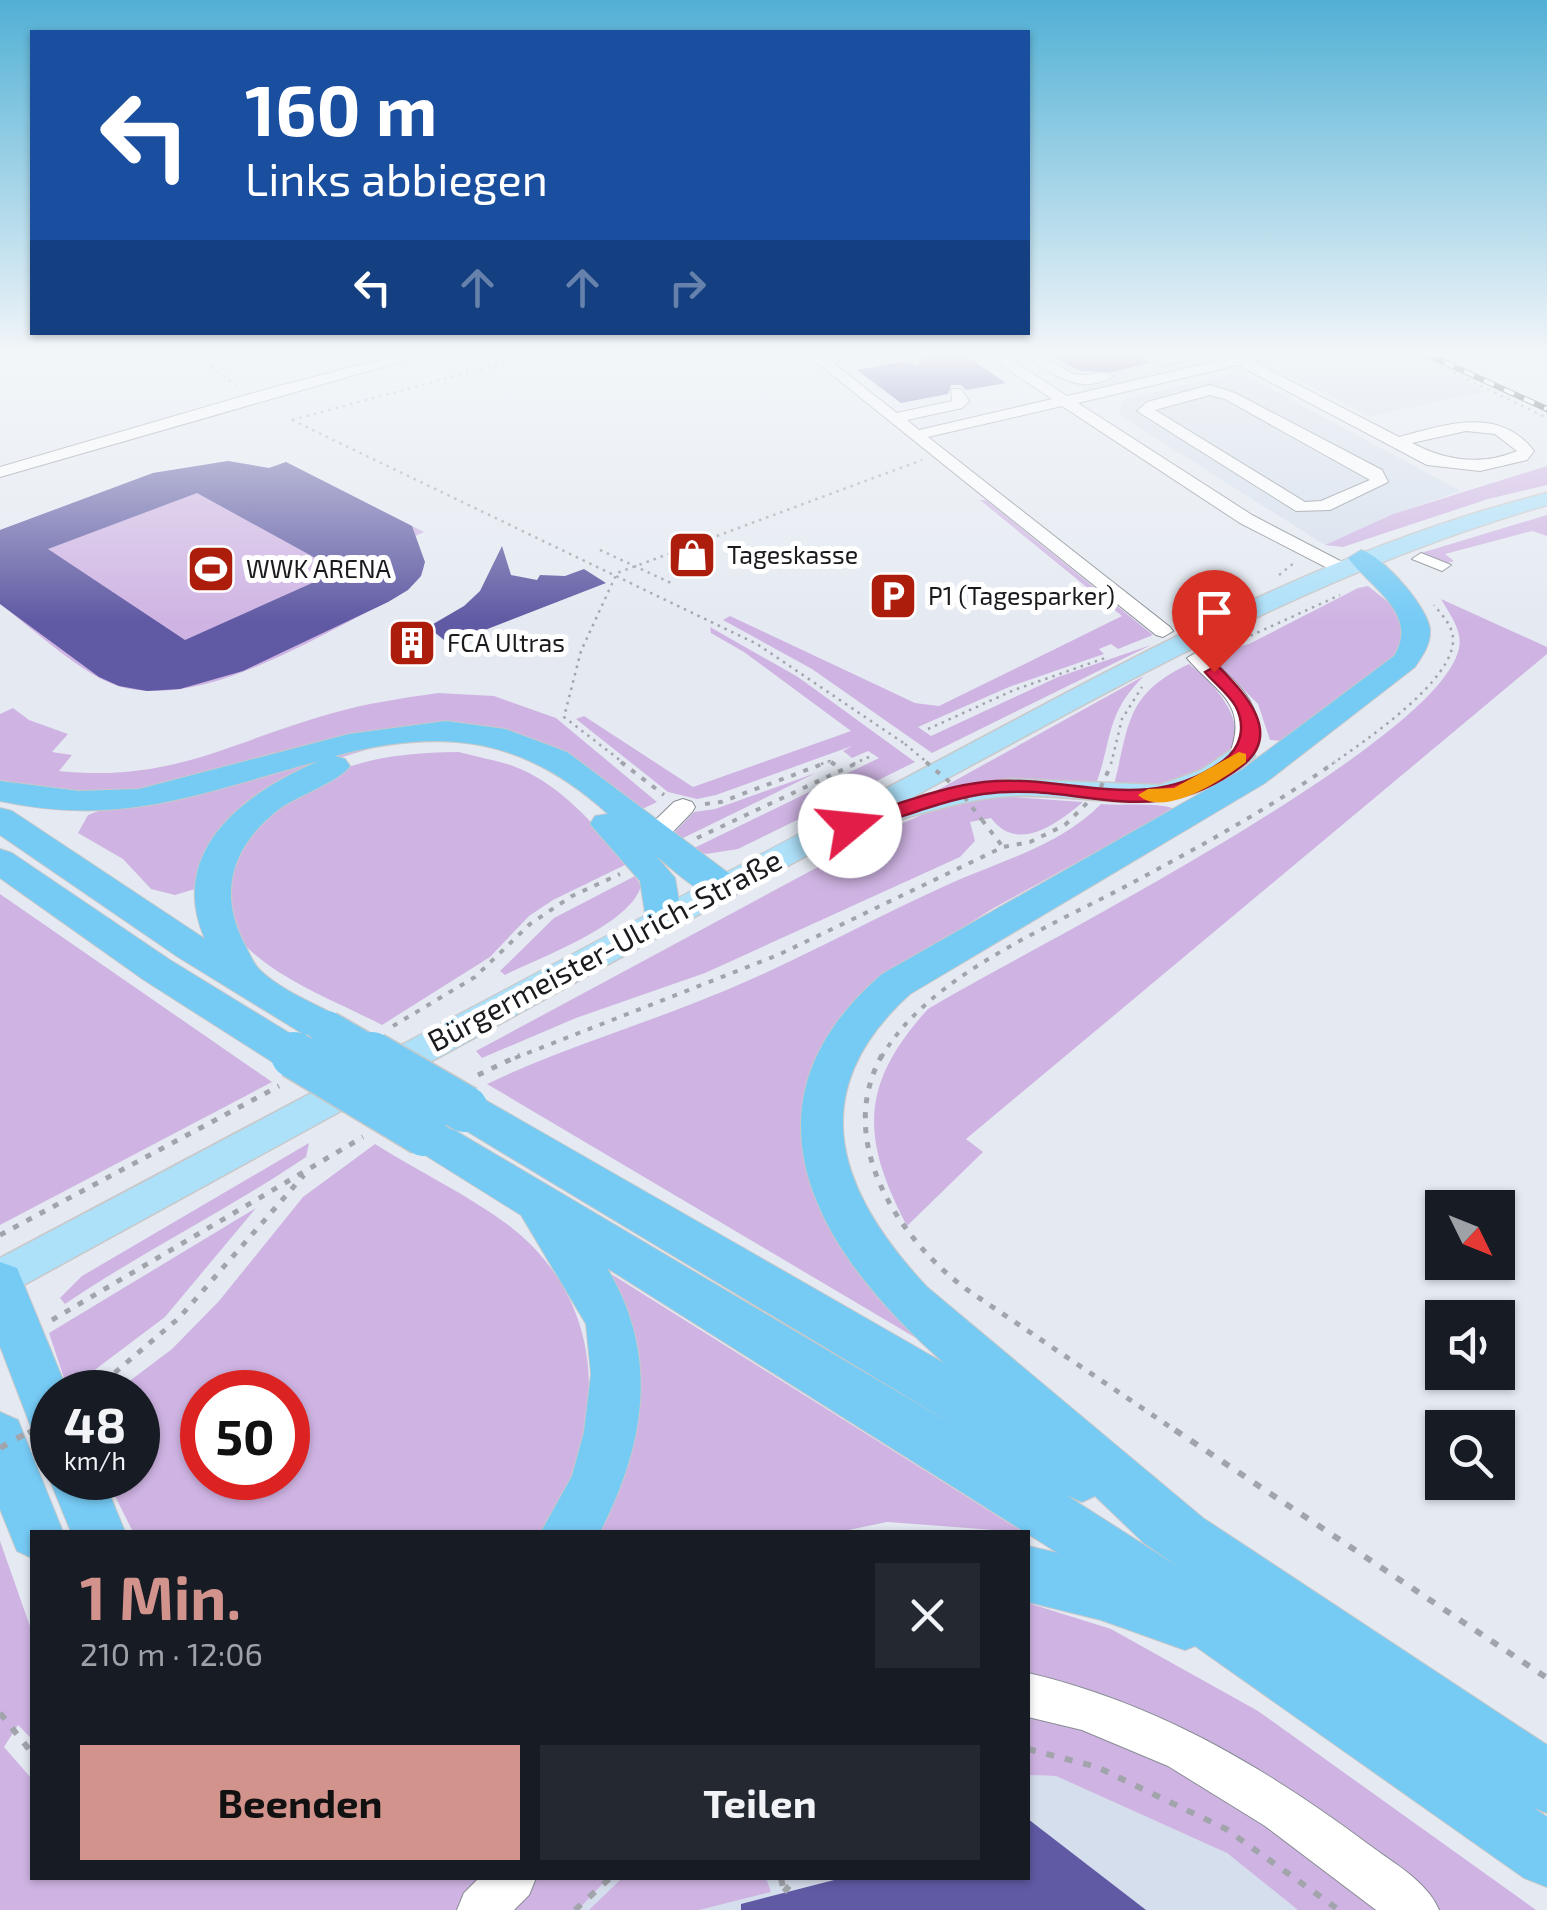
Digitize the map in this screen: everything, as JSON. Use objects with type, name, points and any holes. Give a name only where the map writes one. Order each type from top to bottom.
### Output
[{"type":"highway","points":[[1184,1537],[924,1316],[879,1272],[852,1232],[832,1189],[822,1148],[822,1106],[834,1062],[861,1017],[896,984],[1254,776],[1406,660],[1418,645],[1420,629],[1346,572]]},
{"type":"highway","points":[[0,791],[24,797],[90,802],[153,797],[350,741],[404,732],[474,733],[538,749],[586,776],[722,887]]},
{"type":"highway","points":[[246,982],[212,908],[218,865],[236,831],[265,802],[301,779],[360,756],[407,747],[464,747],[524,761],[567,786],[632,847],[657,878],[664,919]]},
{"type":"highway","points":[[1184,818],[1228,782],[1241,756]]},
{"type":"highway","points":[[0,819],[136,913],[246,982],[327,1029],[469,1093],[799,1304],[1184,1537],[1547,1782]]},
{"type":"highway","points":[[0,861],[144,961],[282,1068],[424,1133],[772,1342],[1234,1638],[1547,1855]]},
{"type":"highway","points":[[535,1200],[610,1324],[612,1342],[617,1396],[613,1415],[600,1470],[569,1530]]},
{"type":"highway","points":[[0,1281],[34,1370]]},
{"type":"highway","points":[[0,1438],[35,1530]]},
{"type":"highway","points":[[85,1500],[97,1530]]},
{"type":"highway","points":[[1030,1574],[1102,1592],[1234,1638]]},
{"type":"main road","name":"Bürgermeister-Ulrich-Straße","points":[[0,1281],[817,836],[1430,532],[1547,499]]},
{"type":"main road","points":[[817,836],[982,788],[1030,787],[1120,796],[1177,794],[1212,778],[1241,756]]},
{"type":"street","points":[[0,472],[102,442]]},
{"type":"street","points":[[925,442],[1163,631]]},
{"type":"street","points":[[1127,442],[1246,519],[1346,572]]},
{"type":"street","points":[[1197,442],[1302,507],[1324,506],[1379,482],[1376,474],[1316,442]]},
{"type":"street","points":[[1398,442],[1433,461],[1464,467],[1521,456],[1526,450],[1519,442]]},
{"type":"street","points":[[1246,519],[1346,572]]},
{"type":"street","points":[[1421,558],[1442,565]]},
{"type":"street","points":[[1206,652],[1244,704],[1251,728],[1241,756]]},
{"type":"street","points":[[668,840],[683,806]]},
{"type":"street","points":[[1030,1696],[1140,1730],[1223,1773],[1415,1910]]},
{"type":"street","points":[[481,1910],[510,1880]]},
{"type":"path","points":[[339,442],[758,644],[905,744],[958,790],[1003,847]]},
{"type":"path","points":[[841,769],[830,760],[720,802],[683,806],[564,716],[581,651],[617,574],[940,455]]},
{"type":"path","points":[[600,550],[671,584]]},
{"type":"path","points":[[1421,558],[1426,566],[1416,582],[1418,588],[1448,622],[1454,645],[1445,665],[1418,694],[1376,732],[1265,812],[1032,938],[924,1004],[891,1040],[872,1083],[866,1128],[872,1165],[886,1205],[902,1231],[933,1263],[1105,1385],[1547,1678]]},
{"type":"path","points":[[1206,652],[1252,638],[1340,595],[1346,572],[1283,568],[1279,575],[1265,581]]},
{"type":"path","points":[[928,729],[1014,690],[1111,656]]},
{"type":"path","points":[[469,1093],[536,1048],[778,954],[1003,847],[1030,842],[1065,825],[1100,791],[1122,719],[1144,685]]},
{"type":"path","points":[[668,840],[869,756]]},
{"type":"path","points":[[388,1028],[475,978],[544,914],[572,896],[629,870]]},
{"type":"path","points":[[0,1235],[282,1068]]},
{"type":"path","points":[[22,1336],[363,1137]]},
{"type":"path","points":[[123,1370],[206,1294],[307,1171]]},
{"type":"path","points":[[0,1448],[30,1431]]},
{"type":"path","points":[[0,1713],[30,1750]]},
{"type":"path","points":[[1030,1749],[1097,1766],[1226,1829],[1339,1910]]},
{"type":"path","points":[[575,1910],[608,1880]]},
{"type":"path","points":[[781,1880],[784,1892],[794,1880]]},
{"type":"shaded area","points":[[1162,442],[1370,442],[1461,491],[1393,514],[1325,545]]},
{"type":"shaded area","name":"WWK ARENA","points":[[228,461],[269,468],[286,462],[424,532],[409,539],[423,559],[421,575],[388,602],[258,666],[188,688],[154,691],[121,687],[91,673],[0,604],[0,530],[153,473]]},
{"type":"shaded area","points":[[1547,466],[1547,485],[1488,499],[1343,547],[1325,545],[1393,514]]},
{"type":"shaded area","points":[[980,500],[986,500],[1153,635],[1118,649],[1111,644],[1099,649],[1104,654],[1009,687],[918,727],[931,736],[1058,677],[1151,645],[932,753],[812,669],[723,620],[730,616],[915,703],[939,706],[1122,616]]},
{"type":"shaded area","points":[[1547,515],[1547,536],[1532,531],[1445,554],[1454,561],[1444,564],[1421,553]]},
{"type":"shaded area","points":[[1368,586],[1397,609],[1406,625],[1399,652],[1282,741],[1270,740],[1258,704],[1208,654],[1249,644]]},
{"type":"shaded area","points":[[1441,599],[1547,647],[1547,654],[966,1139],[983,1152],[907,1226],[881,1166],[874,1113],[889,1063],[928,1009],[1223,842],[1308,789],[1382,736],[1435,688],[1459,648],[1457,629]]},
{"type":"shaded area","points":[[710,627],[798,677],[915,762],[738,849],[706,854],[692,849],[879,758],[868,751],[852,758],[843,751],[852,746],[697,799],[668,792],[576,719],[584,716],[693,787],[851,731],[744,652],[711,633]]},
{"type":"shaded area","points":[[1189,664],[1227,706],[1234,721],[1235,736],[1230,750],[1217,763],[1173,784],[1113,788],[1127,730],[1140,701],[1167,676]]},
{"type":"shaded area","points":[[1144,676],[1116,715],[1095,787],[1018,779],[936,791]]},
{"type":"shaded area","points":[[438,693],[494,696],[556,718],[657,802],[630,815],[539,749],[404,732],[90,802],[0,781],[0,714],[13,708],[29,720],[68,734],[52,752],[72,755],[59,771],[99,773],[169,765],[333,713]]},
{"type":"shaded area","points":[[364,746],[369,749],[339,758],[201,867],[195,889],[175,895],[151,889],[123,859],[78,833],[88,815],[101,810],[174,801]]},
{"type":"shaded area","points":[[459,752],[513,766],[546,783],[590,821],[627,864],[553,900],[529,916],[490,957],[382,1025],[286,976],[239,938],[230,914],[227,875],[236,844],[258,821],[291,796],[358,764],[404,755]]},
{"type":"shaded area","points":[[816,773],[679,840],[673,834],[694,812],[715,809]]},
{"type":"shaded area","points":[[999,796],[1083,802],[1050,826],[1025,834],[1002,829],[991,818],[970,822],[975,841],[960,857],[705,973],[576,1018],[482,1058],[476,1051],[883,832],[930,811]]},
{"type":"shaded area","points":[[1101,804],[1174,809],[992,909],[891,973],[810,1170],[826,1222],[860,1274],[920,1334],[916,1338],[487,1084],[773,969],[918,898],[1048,842]]},
{"type":"shaded area","points":[[635,876],[641,886],[633,900],[603,927],[505,975],[500,971],[554,918]]},
{"type":"shaded area","points":[[0,894],[272,1082],[0,1225]]},
{"type":"shaded area","points":[[309,1143],[306,1157],[276,1176],[65,1304],[60,1298],[82,1276]]},
{"type":"shaded area","points":[[375,1144],[507,1224],[535,1249],[556,1276],[583,1336],[588,1369],[589,1403],[575,1472],[542,1530],[132,1530],[117,1500],[160,1500],[160,1370],[144,1370],[172,1349],[219,1301],[303,1197]]},
{"type":"shaded area","points":[[256,1208],[165,1317],[95,1370],[61,1370],[49,1333]]},
{"type":"shaded area","points":[[592,1262],[1020,1530],[887,1522],[849,1530],[584,1530],[606,1492]]},
{"type":"shaded area","points":[[0,1541],[30,1626],[30,1737],[18,1725],[4,1747],[30,1777],[30,1880],[606,1880],[578,1910],[0,1910]]},
{"type":"shaded area","points":[[1030,1604],[1111,1629],[1258,1711],[1536,1910],[1298,1910],[1227,1853],[1056,1776],[1030,1775]]},
{"type":"shaded area","points":[[1030,1775],[1056,1776],[1227,1853],[1298,1910],[578,1910],[606,1880],[1030,1880]]},
{"type":"shaded area","points":[[620,1880],[767,1880],[771,1892],[699,1910],[589,1910]]},
{"type":"building","name":"WWK ARENA","points":[[228,461],[269,468],[286,462],[412,526],[425,562],[421,576],[388,602],[243,671],[180,689],[147,691],[119,686],[99,677],[0,604],[0,530],[153,473]],"holes":[[[197,493],[339,571],[185,640],[48,549]]]},
{"type":"building","points":[[502,546],[511,575],[537,580],[540,575],[565,576],[584,569],[606,583],[449,644],[428,627],[464,606],[480,591]]},
{"type":"building","points":[[1030,1821],[1146,1910],[741,1910],[741,1904],[834,1880],[1030,1880]]},
{"type":"slow traffic","points":[[1148,795],[1177,794],[1212,778],[1239,758]]},
{"type":"place","name":"Tageskasse","points":[[692,555]]},
{"type":"place","name":"WWK ARENA","points":[[211,569]]},
{"type":"place","name":"P1 (Tagesparker)","points":[[893,596]]},
{"type":"place","name":"FCA Ultras","points":[[412,643]]},
{"type":"route","points":[[850,826],[982,788],[1030,787],[1120,796],[1177,794],[1212,778],[1241,756],[1249,741],[1251,728],[1244,704],[1232,686],[1214,672]]}]
